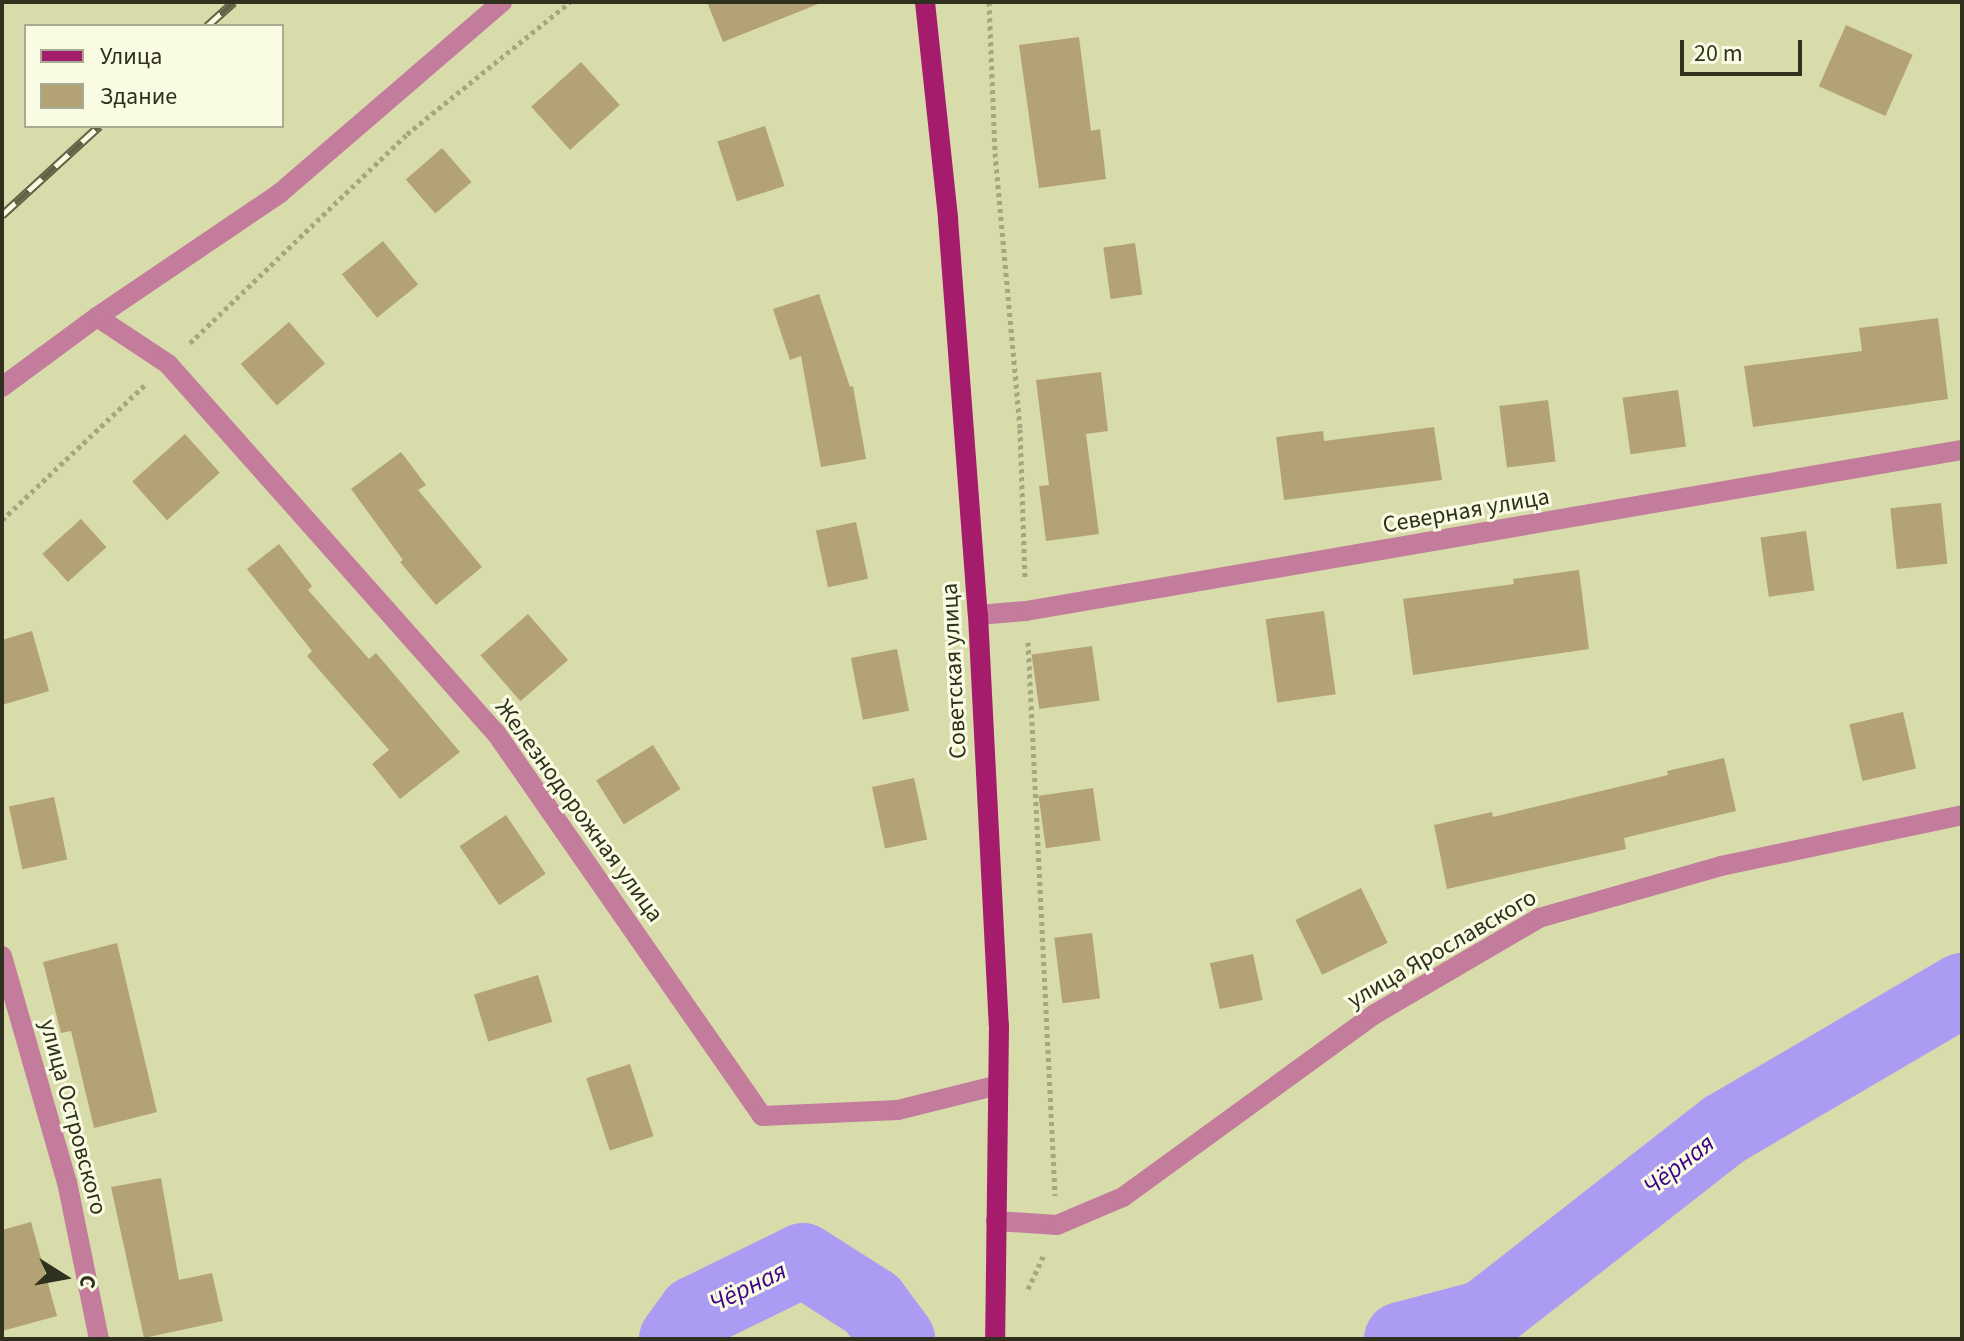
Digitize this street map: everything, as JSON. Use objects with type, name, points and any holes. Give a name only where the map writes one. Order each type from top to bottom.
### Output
[{"type":"main road","name":"Советская улица","points":[[925,2],[948,219],[978,615],[999,1025],[994,1330]]},
{"type":"street","points":[[2,387],[97,317],[280,193],[502,2]]},
{"type":"street","name":"Железнодорожная улица","points":[[97,317],[168,364],[496,733],[762,1116],[898,1110],[998,1085]]},
{"type":"street","name":"Северная улица","points":[[978,615],[1026,611],[1962,450]]},
{"type":"street","name":"улица Ярославского","points":[[996,1221],[1057,1225],[1123,1197],[1375,1014],[1539,918],[1721,866],[1962,815]]},
{"type":"street","name":"улица Островского","points":[[2,956],[67,1182],[99,1339]]},
{"type":"path","points":[[2,520],[407,134],[570,2]]},
{"type":"path","points":[[989,2],[995,153],[1020,429],[1026,611],[1057,1225],[1025,1296]]},
{"type":"building","points":[[707,2],[818,2],[818,4],[723,42]]},
{"type":"building","points":[[1846,25],[1913,55],[1885,116],[1819,86]]},
{"type":"building","points":[[1079,37],[1091,131],[1100,129],[1106,179],[1039,188],[1019,45]]},
{"type":"building","points":[[581,62],[620,105],[570,150],[531,107]]},
{"type":"building","points":[[765,126],[784,186],[737,201],[717,141]]},
{"type":"building","points":[[442,148],[472,182],[435,213],[406,179]]},
{"type":"building","points":[[383,241],[418,285],[377,318],[342,274]]},
{"type":"building","points":[[1135,243],[1142,294],[1111,299],[1103,247]]},
{"type":"building","points":[[819,294],[850,387],[853,386],[866,459],[821,467],[801,356],[790,360],[773,309]]},
{"type":"building","points":[[1938,318],[1948,399],[1753,427],[1744,366],[1862,351],[1859,328]]},
{"type":"building","points":[[289,322],[325,364],[277,405],[241,364]]},
{"type":"building","points":[[1101,372],[1108,431],[1086,434],[1099,534],[1046,541],[1039,486],[1049,485],[1036,380]]},
{"type":"building","points":[[1678,390],[1686,446],[1630,454],[1623,398]]},
{"type":"building","points":[[1548,400],[1556,462],[1507,468],[1499,406]]},
{"type":"building","points":[[1434,427],[1442,480],[1284,500],[1276,437],[1323,431],[1324,441]]},
{"type":"building","points":[[185,434],[220,473],[167,520],[132,482]]},
{"type":"building","points":[[401,452],[426,485],[418,490],[482,567],[436,605],[400,562],[403,560],[351,489]]},
{"type":"building","points":[[1941,503],[1947,564],[1897,569],[1890,508]]},
{"type":"building","points":[[81,519],[106,547],[68,582],[42,554]]},
{"type":"building","points":[[856,522],[868,579],[828,587],[816,531]]},
{"type":"building","points":[[1806,531],[1814,590],[1769,597],[1760,537]]},
{"type":"building","points":[[279,544],[312,586],[308,590],[369,659],[376,653],[460,752],[400,799],[372,764],[389,750],[307,656],[312,651],[247,569]]},
{"type":"building","points":[[1579,570],[1589,649],[1413,675],[1403,599],[1514,584],[1513,579]]},
{"type":"building","points":[[1324,611],[1336,694],[1277,702],[1266,619]]},
{"type":"building","points":[[528,614],[568,660],[520,701],[480,655]]},
{"type":"building","points":[[32,631],[49,691],[2,705],[2,640]]},
{"type":"building","points":[[1092,646],[1100,700],[1039,709],[1032,654]]},
{"type":"building","points":[[897,649],[909,711],[863,720],[851,658]]},
{"type":"building","points":[[1903,712],[1916,769],[1862,781],[1849,724]]},
{"type":"building","points":[[653,745],[681,789],[624,825],[596,781]]},
{"type":"building","points":[[1724,758],[1736,811],[1624,838],[1626,849],[1447,889],[1434,825],[1492,812],[1493,817],[1668,775],[1667,771]]},
{"type":"building","points":[[914,778],[927,840],[885,849],[872,787]]},
{"type":"building","points":[[1093,788],[1100,840],[1046,848],[1039,796]]},
{"type":"building","points":[[54,797],[67,860],[22,869],[9,807]]},
{"type":"building","points":[[506,815],[546,874],[499,905],[460,846]]},
{"type":"building","points":[[1361,888],[1388,943],[1322,975],[1295,920]]},
{"type":"building","points":[[1092,933],[1100,999],[1062,1003],[1054,938]]},
{"type":"building","points":[[117,943],[157,1112],[94,1128],[71,1031],[61,1033],[43,962]]},
{"type":"building","points":[[1253,954],[1263,1000],[1220,1009],[1210,963]]},
{"type":"building","points":[[538,975],[552,1022],[488,1041],[474,995]]},
{"type":"building","points":[[630,1064],[653,1136],[610,1150],[586,1078]]},
{"type":"building","points":[[161,1178],[179,1280],[212,1273],[223,1321],[144,1338],[111,1187]]},
{"type":"building","points":[[31,1222],[57,1316],[2,1331],[2,1230]]},
{"type":"waterway","name":"Чёрная","points":[[1401,1339],[1484,1317],[1725,1129],[1962,990]]},
{"type":"waterway","name":"Чёрная","points":[[676,1339],[695,1313],[803,1260],[872,1304],[898,1339]]},
{"type":"railway","points":[[209,24],[234,2]]},
{"type":"railway","points":[[2,215],[97,128]]}]
